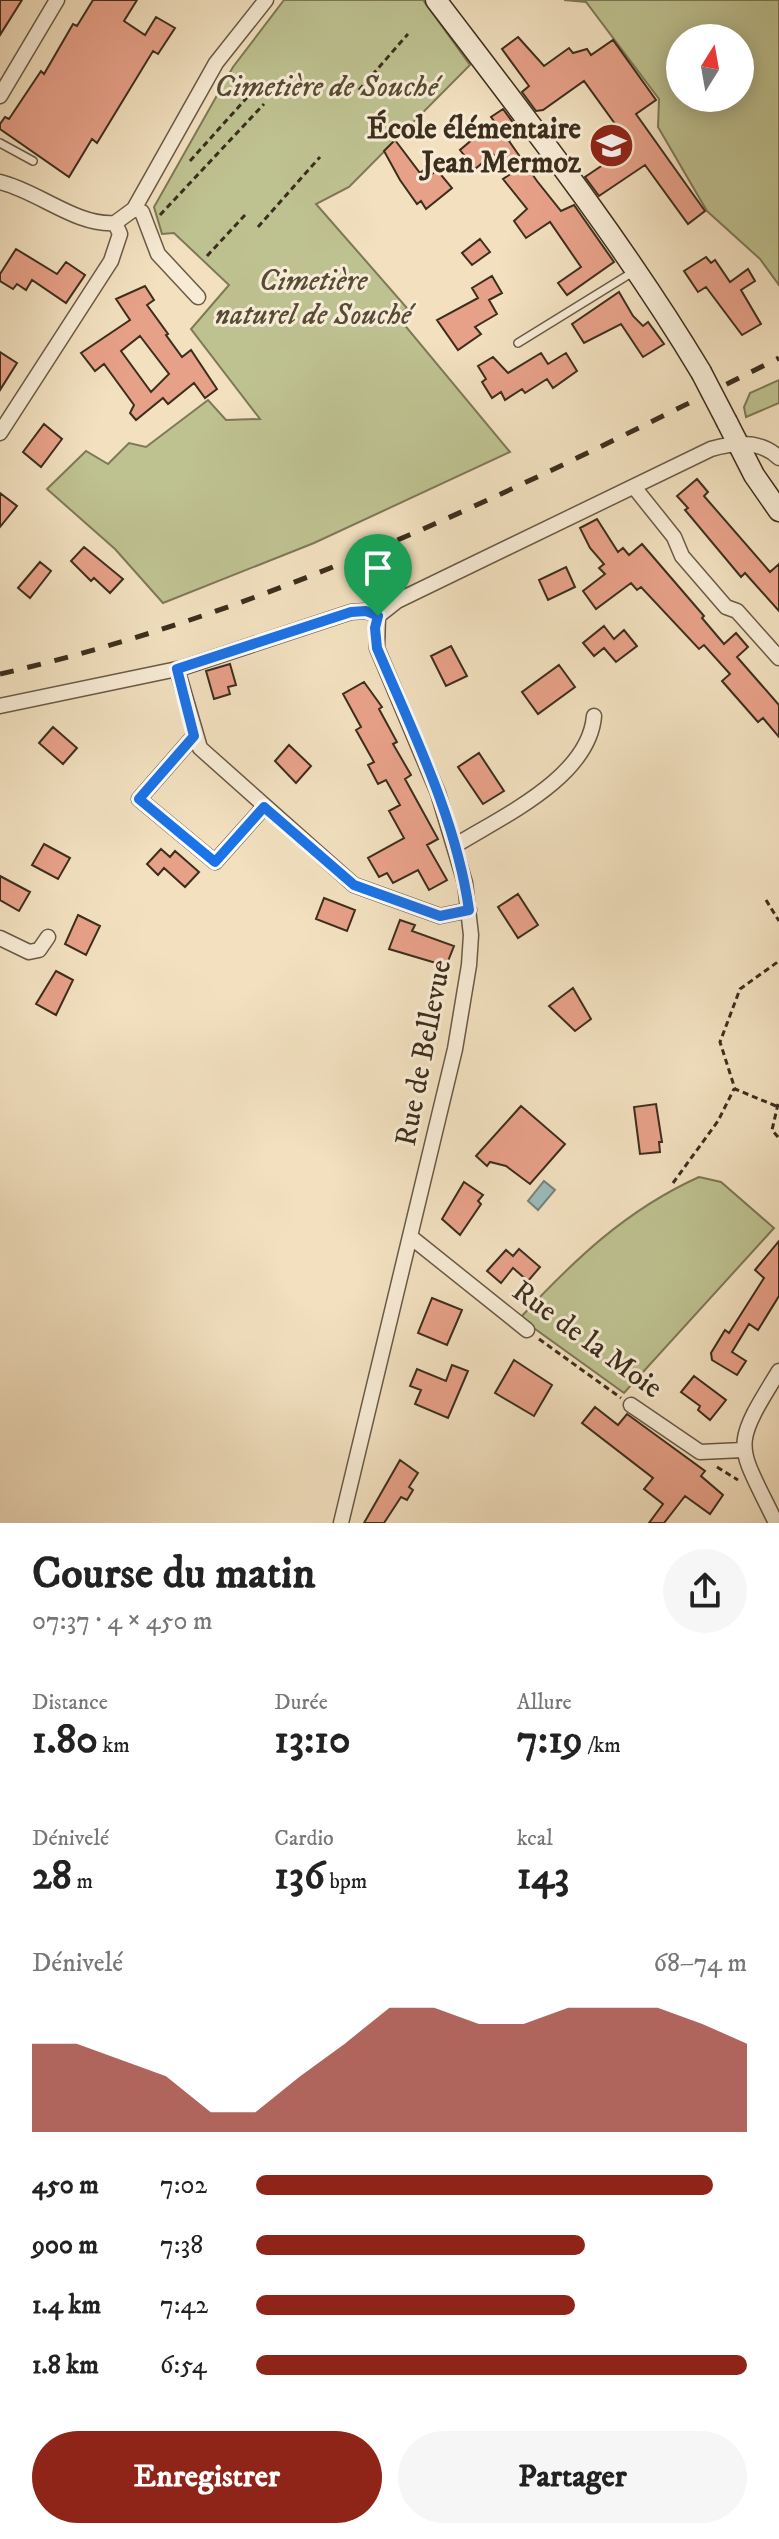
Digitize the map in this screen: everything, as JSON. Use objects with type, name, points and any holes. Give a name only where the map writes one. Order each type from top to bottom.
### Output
[{"type":"street","points":[[0,96],[57,0]]},
{"type":"street","points":[[0,182],[26,190],[92,221],[115,223],[134,209],[216,63],[266,0]]},
{"type":"street","points":[[436,0],[564,170],[635,271],[701,372],[737,444],[779,511]]},
{"type":"street","points":[[134,209],[142,212],[158,254],[198,297]]},
{"type":"street","points":[[0,433],[111,261],[120,234],[115,223]]},
{"type":"street","points":[[0,706],[177,669],[351,612],[366,611],[378,616],[397,601],[711,449],[737,444],[762,444],[779,458]]},
{"type":"street","points":[[634,487],[674,537],[682,556],[726,607],[737,611],[779,658]]},
{"type":"street","name":"Rue de Bellevue","points":[[341,1523],[412,1238],[465,993],[470,950],[469,910],[456,845],[438,793],[377,648],[375,628],[378,616]]},
{"type":"street","points":[[177,669],[194,736],[200,748],[354,885],[440,916],[469,910]]},
{"type":"street","points":[[456,845],[567,771],[591,737],[594,716]]},
{"type":"street","points":[[194,736],[139,799],[215,862],[264,807]]},
{"type":"street","points":[[0,938],[29,952],[39,950],[48,937]]},
{"type":"street","name":"Rue de la Moie","points":[[412,1238],[527,1330]]},
{"type":"street","points":[[776,1523],[743,1450],[744,1432],[779,1371]]},
{"type":"street","name":"Rue de la Moie","points":[[631,1405],[700,1452],[743,1450]]},
{"type":"lane","points":[[0,143],[33,161]]},
{"type":"lane","points":[[518,343],[635,271]]},
{"type":"path","points":[[359,90],[408,34]]},
{"type":"path","points":[[190,161],[252,92]]},
{"type":"path","points":[[159,216],[264,104]]},
{"type":"path","points":[[258,227],[320,157]]},
{"type":"path","points":[[207,256],[245,215]]},
{"type":"path","points":[[766,900],[779,921]]},
{"type":"path","points":[[673,1183],[718,1121],[735,1089],[720,1042],[740,989],[779,961]]},
{"type":"path","points":[[735,1089],[776,1106]]},
{"type":"path","points":[[778,1137],[772,1130],[779,1100]]},
{"type":"path","name":"Rue de la Moie","points":[[527,1330],[631,1405]]},
{"type":"green space","points":[[284,0],[423,0],[470,65],[349,187],[316,204],[407,308],[397,316],[510,452],[314,543],[163,603],[115,549],[47,489],[86,451],[108,464],[129,443],[146,447],[208,400],[226,420],[260,419],[191,329],[229,285],[174,233],[162,234],[154,207],[233,67]]},
{"type":"green space","points":[[564,0],[779,0],[779,285],[760,259],[707,211],[658,127],[659,99],[586,2]]},
{"type":"green space","points":[[779,380],[779,403],[746,417],[744,407],[750,393]]},
{"type":"green space","points":[[699,1177],[721,1182],[774,1228],[624,1393],[520,1318],[602,1238],[648,1205]]},
{"type":"water","points":[[544,1181],[555,1190],[538,1210],[528,1201]]},
{"type":"building","points":[[0,0],[22,0],[0,35]]},
{"type":"building","points":[[93,0],[137,0],[124,21],[145,35],[156,17],[175,28],[158,54],[153,51],[97,143],[92,139],[69,177],[0,129],[0,124],[5,117],[9,119],[41,71],[44,74],[73,24],[77,26]]},
{"type":"building","points":[[518,37],[544,66],[569,48],[573,53],[587,49],[591,55],[613,40],[656,100],[636,114],[705,211],[688,224],[645,165],[599,196],[585,177],[631,146],[584,81],[543,110],[536,111],[522,92],[529,86],[502,49]]},
{"type":"building","points":[[503,109],[520,132],[509,141],[537,181],[561,211],[574,205],[614,262],[567,295],[558,283],[581,267],[550,222],[526,238],[514,221],[527,209],[503,179],[509,175],[493,154],[475,169],[460,150],[494,121],[491,117]]},
{"type":"building","points":[[395,140],[420,173],[426,168],[431,175],[437,170],[452,188],[426,209],[421,201],[417,204],[384,151]]},
{"type":"building","points":[[480,239],[490,252],[472,265],[462,253]]},
{"type":"building","points":[[16,249],[57,274],[66,262],[85,275],[66,303],[32,280],[26,290],[17,284],[13,289],[0,281],[0,274]]},
{"type":"building","points":[[706,257],[711,263],[715,260],[730,282],[748,269],[755,281],[741,290],[761,324],[742,335],[706,287],[698,292],[684,271]]},
{"type":"building","points":[[492,276],[502,293],[489,300],[497,314],[475,327],[481,334],[458,350],[437,320],[478,298],[472,288]]},
{"type":"building","points":[[145,286],[154,300],[147,305],[166,335],[182,357],[191,350],[217,389],[205,398],[194,383],[168,404],[163,398],[136,420],[130,413],[134,405],[104,364],[95,371],[81,353],[130,320],[116,299]],"holes":[[[140,336],[169,374],[151,392],[121,351]]]},
{"type":"building","points":[[619,292],[633,316],[643,326],[648,322],[664,344],[643,357],[621,324],[584,343],[572,324]]},
{"type":"building","points":[[0,352],[17,363],[0,390]]},
{"type":"building","points":[[541,353],[548,364],[566,353],[577,371],[553,388],[547,379],[525,393],[522,389],[505,400],[501,392],[492,398],[482,382],[486,379],[478,366],[493,357],[508,373]]},
{"type":"building","points":[[44,424],[62,439],[41,467],[23,452]]},
{"type":"building","points":[[697,479],[708,492],[704,496],[770,572],[779,564],[779,611],[745,573],[741,577],[685,510],[688,508],[677,496]]},
{"type":"building","points":[[0,493],[17,506],[0,527]]},
{"type":"building","points":[[597,519],[618,552],[623,548],[629,555],[642,544],[724,644],[736,633],[748,647],[737,657],[779,705],[779,737],[763,718],[758,722],[722,681],[730,674],[704,645],[699,649],[641,587],[637,590],[631,583],[596,609],[583,591],[605,574],[599,568],[604,564],[590,548],[580,528]]},
{"type":"building","points":[[84,547],[123,579],[110,593],[94,578],[91,581],[71,561]]},
{"type":"building","points":[[40,562],[51,571],[30,598],[18,588]]},
{"type":"building","points":[[566,567],[575,587],[548,600],[539,580]]},
{"type":"building","points":[[604,626],[614,639],[624,630],[637,646],[616,662],[604,648],[594,656],[583,643]]},
{"type":"building","points":[[451,646],[467,676],[446,686],[431,656]]},
{"type":"building","points":[[230,664],[236,685],[228,687],[230,694],[214,699],[206,671]]},
{"type":"building","points":[[559,665],[575,687],[538,714],[522,692]]},
{"type":"building","points":[[364,682],[382,707],[379,709],[397,742],[393,744],[411,775],[405,779],[438,839],[427,845],[447,880],[429,890],[418,870],[393,883],[387,873],[379,877],[368,858],[404,838],[389,811],[400,805],[386,780],[378,784],[368,765],[374,762],[356,730],[361,727],[343,694]]},
{"type":"building","points":[[53,727],[77,748],[63,764],[39,743]]},
{"type":"building","points":[[289,745],[311,766],[296,783],[275,761]]},
{"type":"building","points":[[479,753],[504,791],[483,804],[458,767]]},
{"type":"building","points":[[44,844],[70,858],[58,879],[32,865]]},
{"type":"building","points":[[161,849],[170,857],[175,851],[199,872],[185,887],[164,868],[158,875],[147,864]]},
{"type":"building","points":[[0,876],[30,892],[19,911],[0,900]]},
{"type":"building","points":[[518,894],[538,925],[518,938],[498,907]]},
{"type":"building","points":[[324,898],[355,910],[347,931],[316,919]]},
{"type":"building","points":[[78,915],[100,926],[86,955],[65,944]]},
{"type":"building","points":[[400,920],[415,925],[412,931],[454,946],[446,966],[389,949]]},
{"type":"building","points":[[56,971],[73,980],[56,1015],[36,1004]]},
{"type":"building","points":[[573,988],[591,1019],[575,1031],[549,1006]]},
{"type":"building","points":[[656,1104],[662,1142],[659,1142],[660,1152],[640,1154],[634,1107]]},
{"type":"building","points":[[521,1106],[565,1144],[530,1184],[506,1166],[490,1162],[487,1166],[476,1156]]},
{"type":"building","points":[[464,1182],[483,1195],[478,1201],[481,1204],[460,1235],[442,1219]]},
{"type":"building","points":[[779,1241],[779,1296],[758,1330],[749,1324],[732,1352],[746,1361],[737,1375],[712,1360],[711,1353],[725,1330],[729,1333],[764,1278],[755,1270]]},
{"type":"building","points":[[519,1249],[540,1267],[528,1281],[513,1268],[501,1283],[487,1271],[506,1250],[513,1256]]},
{"type":"building","points":[[432,1298],[462,1310],[447,1345],[418,1333]]},
{"type":"building","points":[[514,1360],[552,1385],[534,1416],[495,1393]]},
{"type":"building","points":[[452,1365],[468,1371],[448,1418],[415,1404],[421,1390],[410,1386],[417,1369],[446,1381]]},
{"type":"building","points":[[694,1376],[726,1400],[710,1420],[698,1410],[700,1406],[681,1392]]},
{"type":"building","points":[[595,1407],[618,1425],[627,1414],[705,1471],[701,1476],[723,1495],[710,1514],[685,1496],[664,1523],[649,1523],[663,1504],[644,1489],[653,1478],[582,1423]]},
{"type":"building","points":[[400,1460],[418,1473],[409,1487],[413,1490],[407,1500],[401,1497],[384,1523],[364,1523]]},
{"type":"railway","points":[[0,674],[102,648],[301,580],[495,497],[779,358]]},
{"type":"place","name":"École élémentaire Jean Mermoz","points":[[612,146]]},
{"type":"route","points":[[366,611],[378,616],[374,638],[377,648],[438,793],[456,845],[469,910],[440,916],[354,885],[264,807],[215,862],[139,799],[194,736],[177,669],[351,612],[366,611]]},
{"type":"park label","name":"Cimetière de Souché","points":[[326,87]]},
{"type":"park label","name":"Cimetière naturel de Souché","points":[[313,298]]}]
